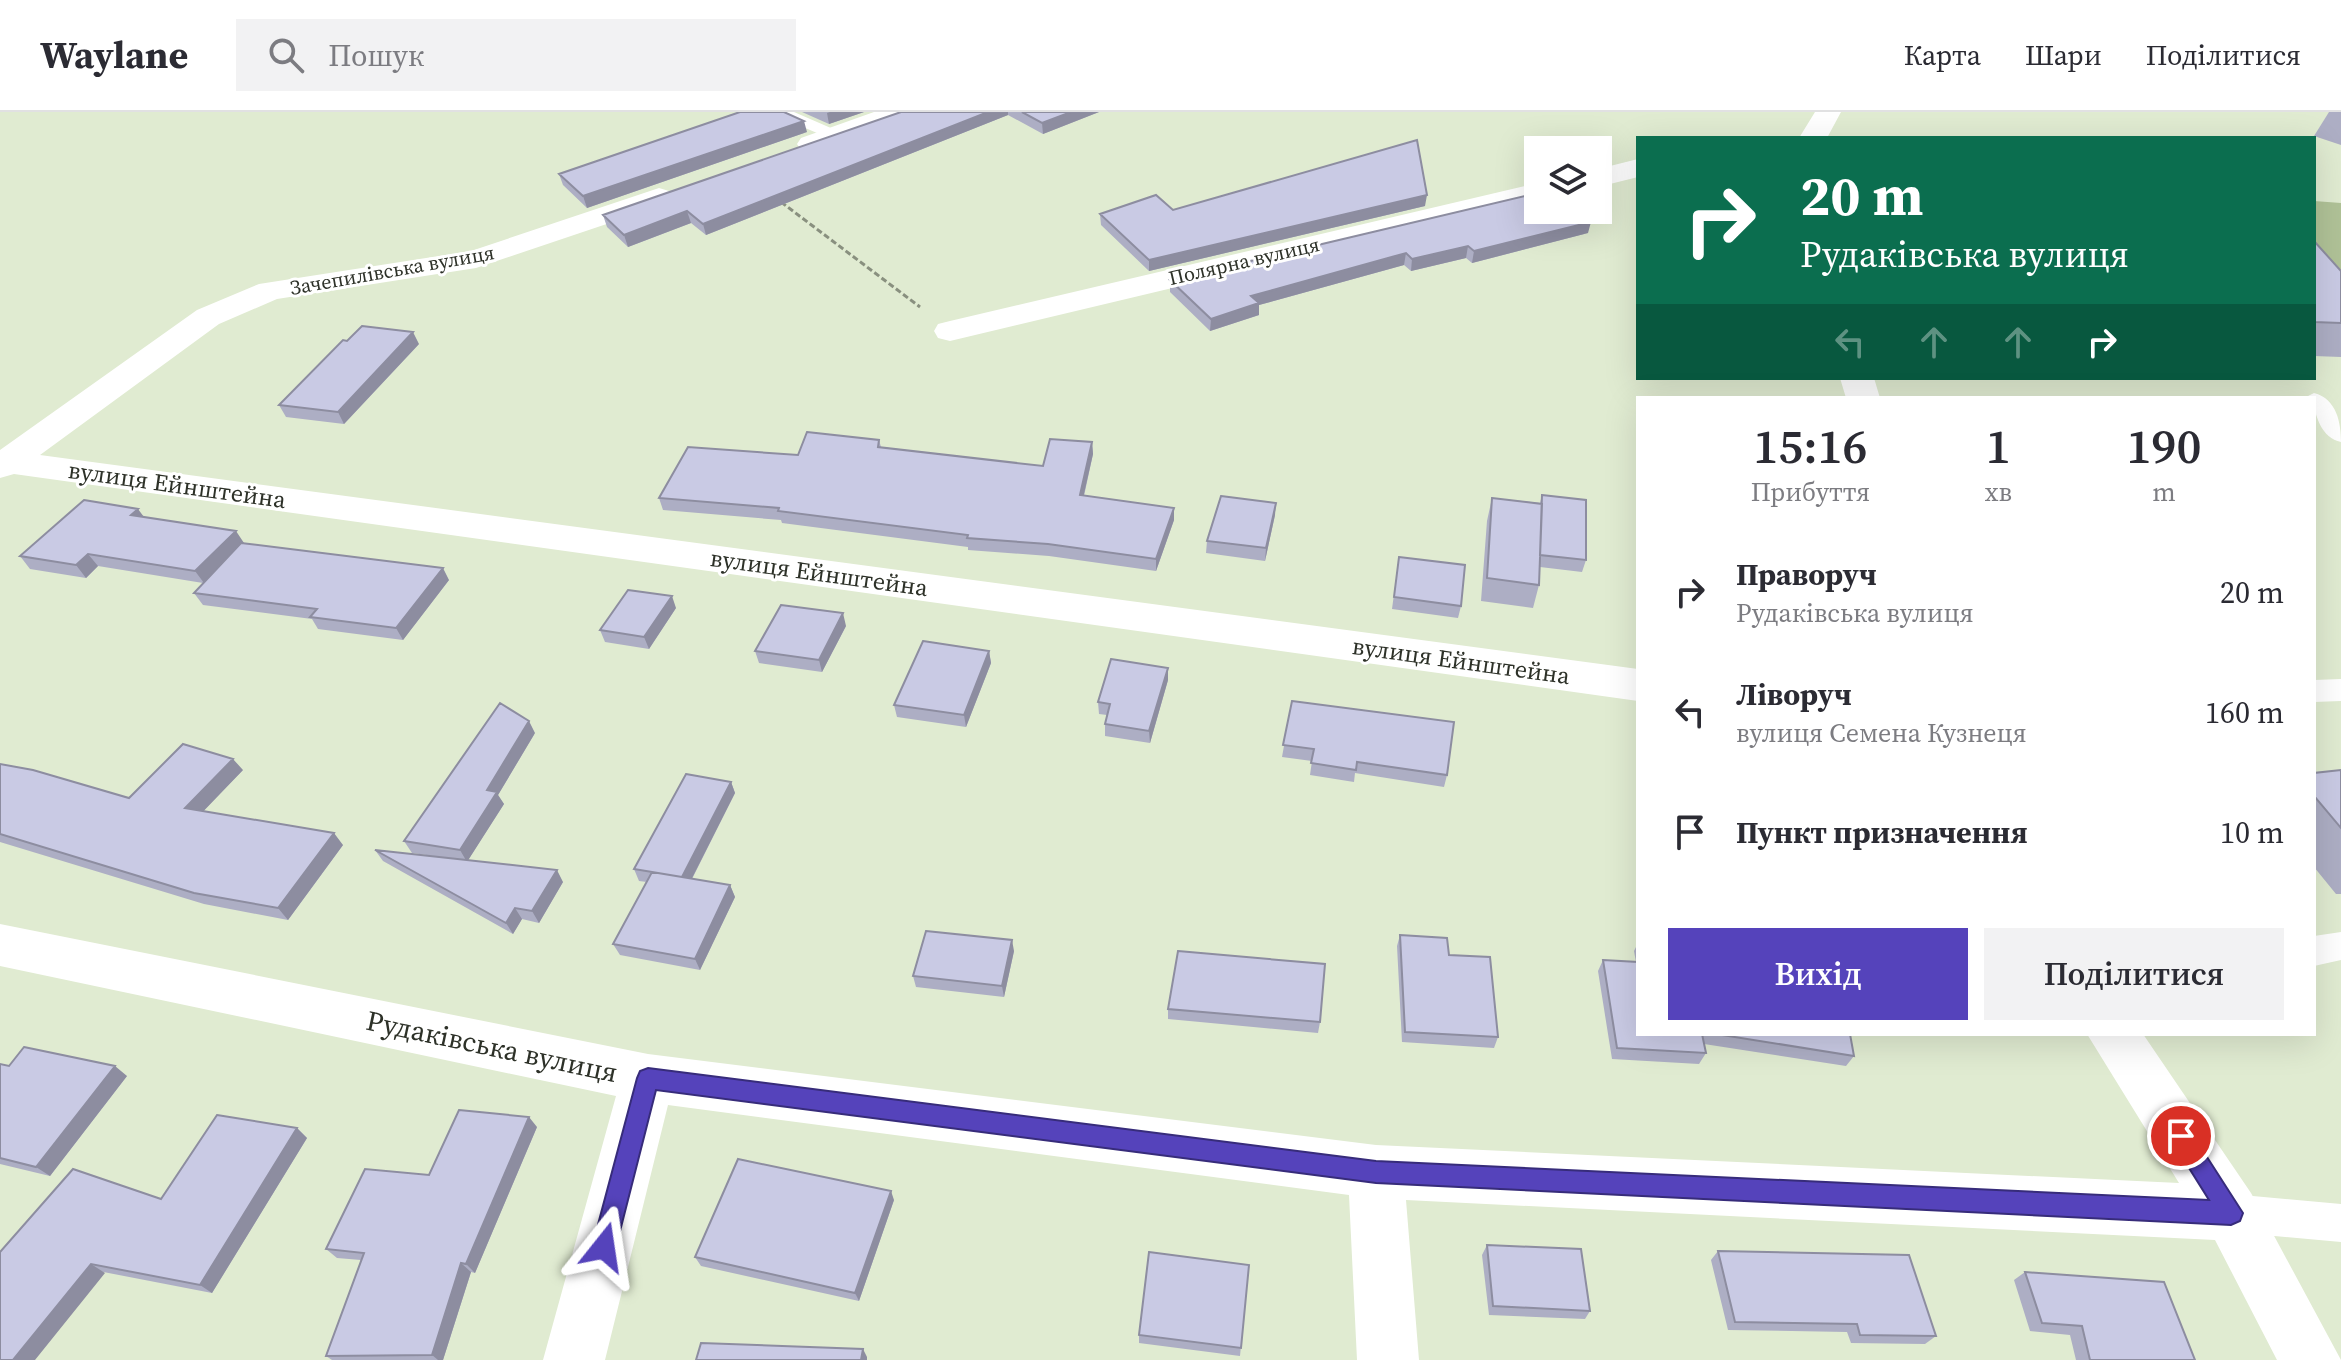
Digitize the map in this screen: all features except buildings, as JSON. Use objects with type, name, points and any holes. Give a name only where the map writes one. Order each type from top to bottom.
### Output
[{"type":"street","points":[[781,155],[899,112]]},
{"type":"street","points":[[1814,136],[1828,112]]},
{"type":"street","points":[[1612,174],[1636,168]]},
{"type":"street","name":"Зачепилівська вулиця","points":[[3,463],[208,317],[257,296],[270,291],[476,259],[681,189]]},
{"type":"street","name":"Полярна вулиця","points":[[950,331],[1524,195]]},
{"type":"street","name":"вулиця Ейнштейна","points":[[3,463],[1636,685]]},
{"type":"street","name":"Рудаківська вулиця","points":[[0,945],[648,1078],[1376,1172],[2231,1213]]},
{"type":"street","points":[[2114,1036],[2231,1213],[2310,1360]]},
{"type":"street","points":[[574,1360],[648,1078]]},
{"type":"street","points":[[1376,1172],[1388,1360]]},
{"type":"lane","points":[[777,112],[838,135]]},
{"type":"lane","points":[[2316,403],[2341,435]]},
{"type":"lane","points":[[2316,691],[2341,690]]},
{"type":"lane","points":[[2316,951],[2341,946]]},
{"type":"lane","points":[[2231,1213],[2341,1223]]},
{"type":"path","points":[[777,198],[950,331]]},
{"type":"green space","points":[[2316,201],[2341,203],[2341,319],[2316,288]]},
{"type":"route","points":[[604,1247],[648,1078],[1376,1172],[2231,1213],[2181,1136]]}]
